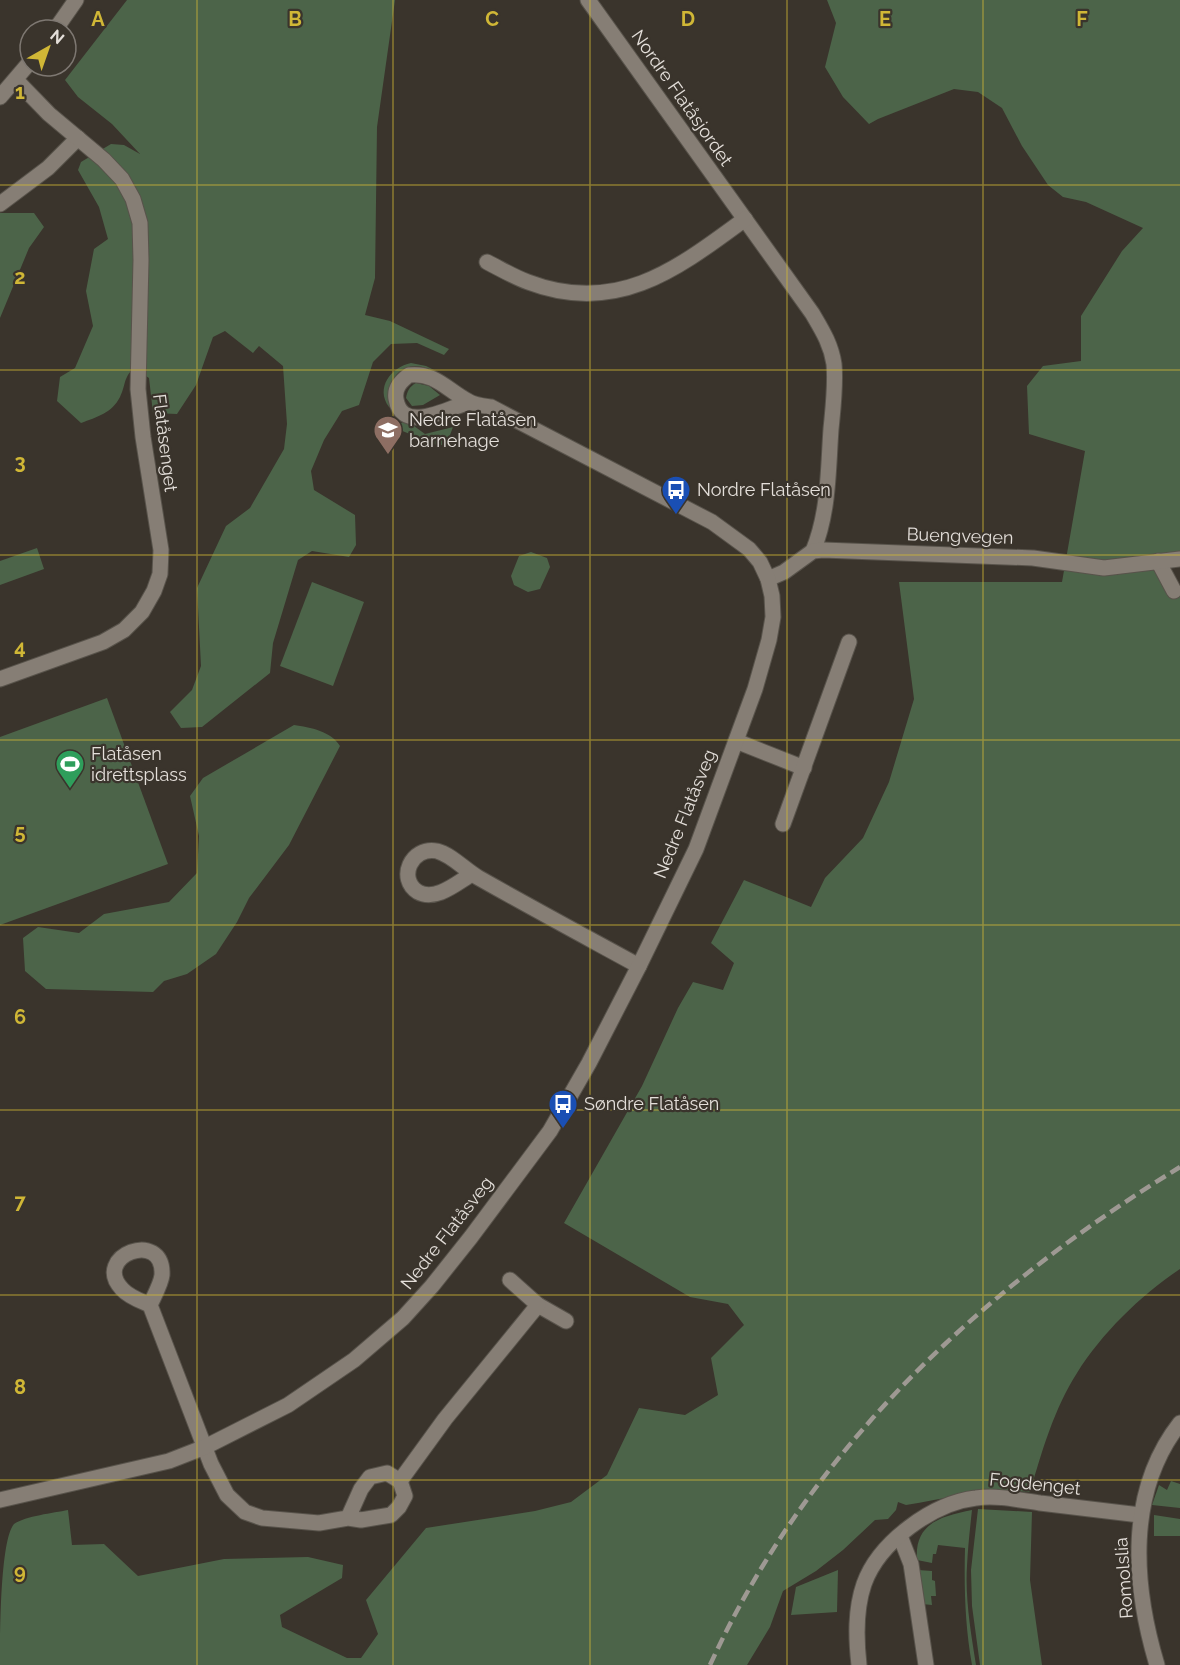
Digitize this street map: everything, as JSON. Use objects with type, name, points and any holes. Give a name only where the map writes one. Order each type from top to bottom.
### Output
[{"type":"street","points":[[63,18],[76,0]]},
{"type":"street","name":"Nordre Flatåsjordet","points":[[588,0],[824,333],[832,355],[834,387],[826,511],[813,551]]},
{"type":"street","points":[[0,97],[18,77]]},
{"type":"street","name":"Flatåsenget","points":[[0,679],[102,642],[124,630],[142,612],[154,591],[160,574],[161,550],[143,437],[138,389],[141,260],[140,223],[133,199],[122,179],[104,160],[49,114],[16,80]]},
{"type":"street","points":[[0,204],[48,168],[78,138]]},
{"type":"street","points":[[487,262],[528,282],[559,291],[587,294],[610,292],[634,287],[679,266],[745,219]]},
{"type":"street","name":"Nedre Flatåsveg","points":[[0,1500],[169,1461],[205,1447],[288,1405],[354,1360],[402,1318],[490,1211],[550,1131],[589,1063],[696,849],[755,689],[769,640],[773,617],[772,596],[768,579],[760,562],[749,549],[712,522],[491,407],[469,402]]},
{"type":"street","points":[[768,579],[784,572],[813,551]]},
{"type":"street","name":"Buengvegen","points":[[813,551],[1033,558],[1104,568],[1180,559]]},
{"type":"street","points":[[1158,561],[1174,591]]},
{"type":"street","points":[[783,824],[849,642]]},
{"type":"street","name":"Nedre Flatåsveg","points":[[736,741],[804,768]]},
{"type":"street","points":[[472,874],[639,966]]},
{"type":"street","points":[[510,1280],[538,1305],[566,1321]]},
{"type":"street","points":[[150,1305],[205,1447],[227,1495],[245,1512],[262,1518],[319,1523],[348,1518],[361,1520],[391,1515],[405,1496],[400,1481],[387,1473],[370,1477],[348,1518]]},
{"type":"street","points":[[400,1481],[446,1419],[538,1305]]},
{"type":"street","name":"Romolslia","points":[[1157,1665],[1145,1618],[1138,1556],[1140,1515],[1153,1467],[1180,1423]]},
{"type":"street","name":"Fogdenget","points":[[860,1665],[857,1612],[864,1582],[878,1558],[927,1514],[951,1504],[976,1498],[1007,1498],[1140,1515]]},
{"type":"street","points":[[900,1536],[911,1564],[926,1665]]},
{"type":"green space","points":[[127,0],[395,0],[377,127],[375,278],[365,315],[390,321],[449,349],[444,355],[417,343],[391,344],[373,362],[359,405],[342,411],[324,440],[311,471],[314,490],[355,515],[356,545],[349,557],[312,551],[298,560],[273,643],[270,673],[202,727],[181,728],[170,712],[192,690],[201,666],[197,588],[226,526],[250,508],[284,449],[287,424],[283,366],[259,346],[253,353],[225,331],[213,337],[196,385],[177,414],[153,413],[149,378],[134,368],[126,378],[117,402],[108,411],[98,416],[81,423],[57,401],[60,377],[75,368],[93,326],[86,291],[94,249],[108,239],[99,207],[78,170],[81,162],[111,144],[124,145],[140,154],[112,124],[78,97],[65,80],[78,78],[78,63]]},
{"type":"green space","points":[[827,0],[1180,0],[1180,557],[1162,563],[1180,594],[1180,1269],[1165,1279],[1123,1316],[1087,1358],[1055,1416],[1030,1492],[982,1492],[906,1505],[898,1502],[896,1510],[888,1519],[875,1520],[816,1571],[783,1591],[770,1627],[747,1665],[0,1665],[3,1568],[6,1549],[14,1524],[25,1519],[68,1510],[72,1545],[104,1544],[138,1576],[224,1559],[308,1557],[343,1565],[342,1578],[280,1615],[282,1627],[347,1658],[361,1658],[378,1634],[366,1600],[426,1528],[535,1511],[571,1502],[607,1475],[639,1408],[685,1415],[718,1395],[711,1358],[744,1325],[728,1304],[690,1297],[564,1223],[642,1086],[678,1008],[693,982],[723,990],[734,963],[711,943],[744,880],[811,907],[825,878],[863,838],[889,782],[914,699],[899,582],[1062,582],[1085,451],[1029,434],[1027,386],[1043,366],[1081,361],[1081,316],[1122,251],[1143,228],[1086,202],[1063,197],[1048,185],[1022,146],[1002,108],[978,92],[954,89],[869,124],[843,97],[825,67],[836,23]]},
{"type":"green space","points":[[0,213],[34,213],[44,227],[29,248],[0,318]]},
{"type":"green space","points":[[411,363],[434,370],[415,366],[402,370],[390,386],[391,406],[389,407],[384,393],[387,379],[397,369]]},
{"type":"green space","points":[[416,383],[429,386],[440,395],[423,405],[412,406],[406,398],[409,389]]},
{"type":"green space","points":[[404,422],[425,434],[453,427],[447,443],[439,446],[400,430],[401,423]]},
{"type":"green space","points":[[37,548],[44,569],[0,585],[0,561]]},
{"type":"green space","points":[[531,552],[547,558],[550,567],[540,589],[528,592],[514,585],[511,576],[519,556]]},
{"type":"green space","points":[[312,582],[364,602],[333,686],[280,666]]},
{"type":"green space","name":"Flatåsen idrettsplass","points":[[107,698],[168,864],[0,925],[0,737]]},
{"type":"green space","points":[[294,725],[326,734],[340,746],[289,845],[249,898],[237,922],[216,954],[187,974],[164,981],[153,992],[46,989],[25,971],[23,938],[38,927],[79,933],[104,914],[169,902],[197,873],[199,836],[190,796],[203,778]]},
{"type":"green space","points":[[1171,1481],[1180,1484],[1180,1508],[1152,1505],[1159,1485],[1167,1490]]},
{"type":"green space","points":[[978,1509],[1032,1512],[1030,1580],[1042,1665],[980,1665],[972,1606],[971,1570]]},
{"type":"green space","points":[[972,1510],[967,1559],[967,1591],[976,1665],[972,1665],[966,1621],[965,1548],[938,1545],[936,1554],[933,1554],[932,1563],[917,1560],[920,1537],[932,1523],[950,1515]]},
{"type":"green space","points":[[1154,1515],[1180,1519],[1180,1536],[1154,1536]]},
{"type":"green space","points":[[838,1570],[837,1612],[791,1615],[796,1587]]},
{"type":"green space","points":[[918,1570],[932,1571],[936,1596],[931,1596],[932,1605],[922,1604]]},
{"type":"railway","points":[[710,1665],[750,1587],[797,1513],[849,1445],[907,1381],[970,1322],[1036,1266],[1106,1215],[1180,1167]]},
{"type":"place","name":"Nedre Flatåsen barnehage","points":[[388,456]]},
{"type":"place","name":"Nordre Flatåsen","points":[[676,516]]},
{"type":"place","name":"Flatåsen idrettsplass","points":[[70,790]]},
{"type":"place","name":"Søndre Flatåsen","points":[[563,1130]]}]
